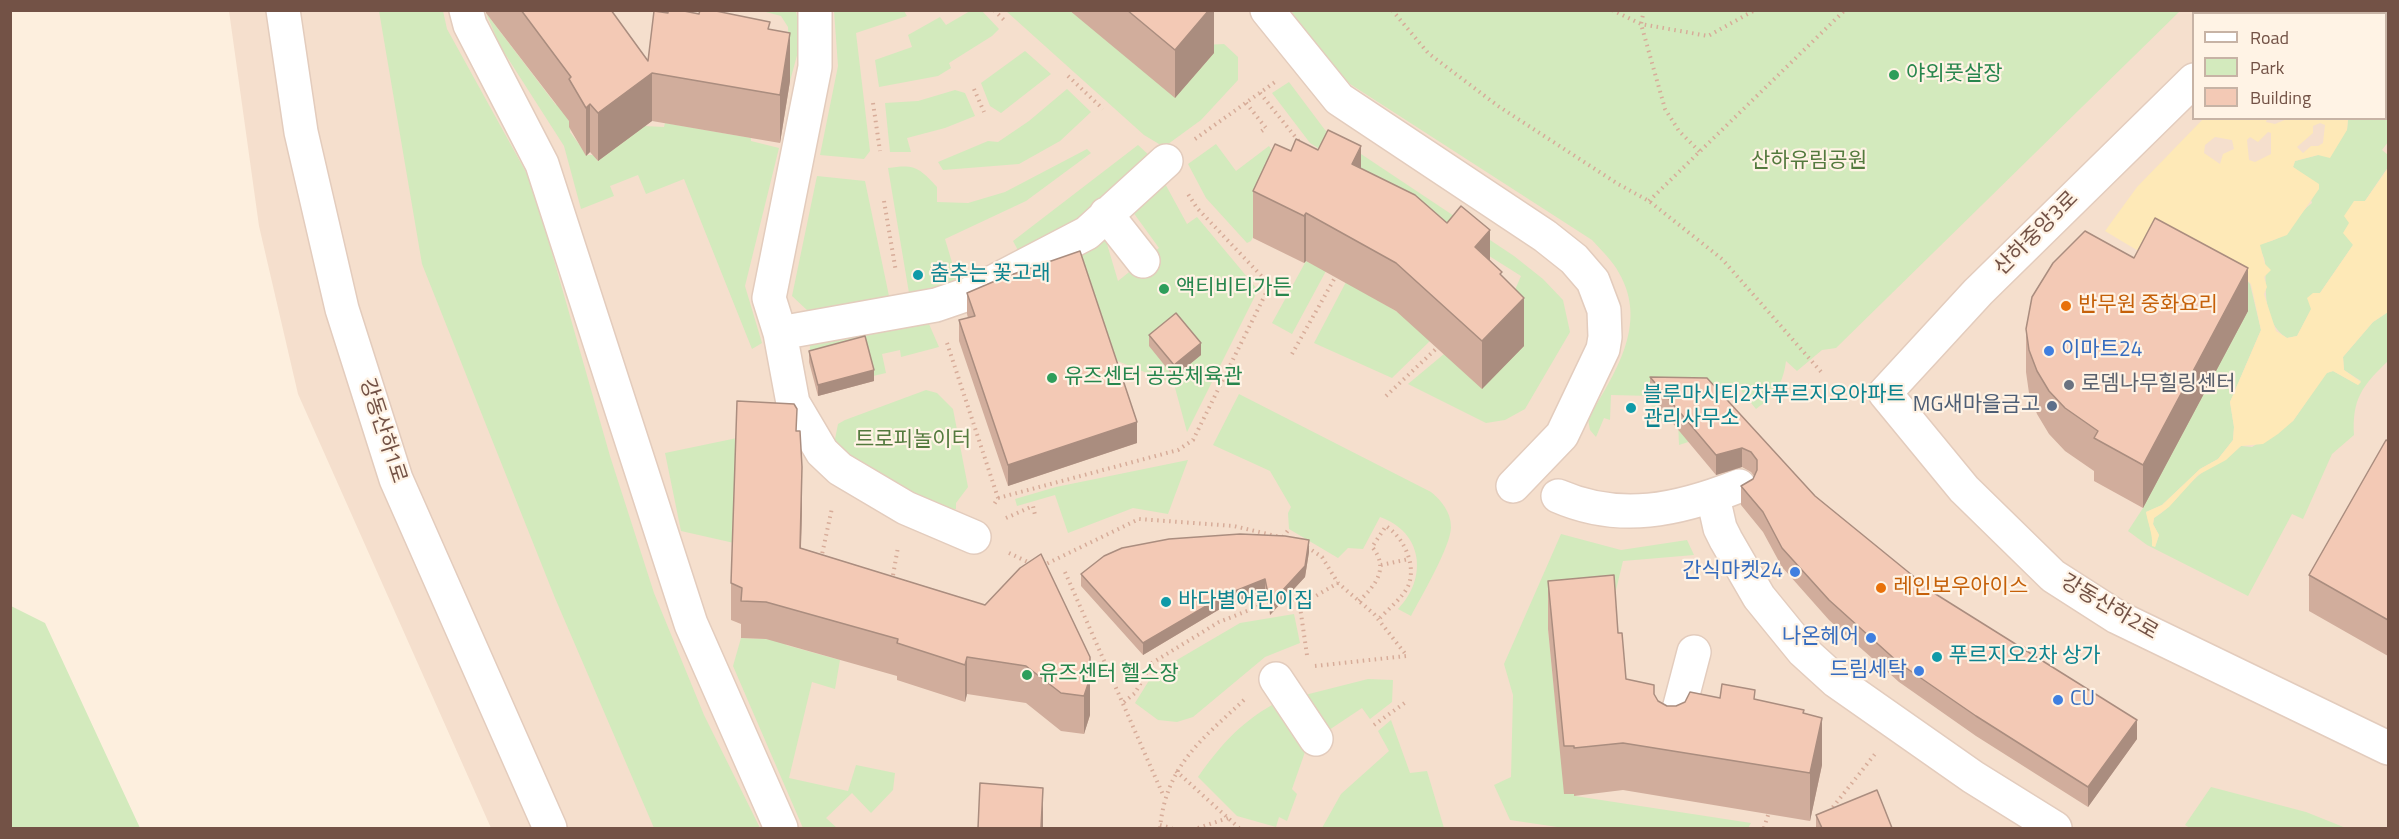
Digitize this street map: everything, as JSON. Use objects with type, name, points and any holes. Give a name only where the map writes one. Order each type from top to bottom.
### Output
[{"type":"street","name":"강동산하1로","points":[[283,10],[301,132],[342,309],[396,479],[550,828]]},
{"type":"street","points":[[466,10],[470,25],[542,164],[691,624],[781,828]]},
{"type":"street","points":[[815,10],[815,67],[769,298],[780,333],[793,403],[822,452],[840,469],[906,508],[974,537]]},
{"type":"street","points":[[1267,10],[1339,99],[1545,236],[1575,259],[1593,281],[1600,295],[1606,325],[1603,348],[1562,435],[1513,486]]},
{"type":"street","name":"산하중앙3로","points":[[1885,393],[1978,292],[2192,81]]},
{"type":"street","points":[[780,333],[936,305],[971,294],[1087,233],[1166,160]]},
{"type":"street","points":[[1106,214],[1143,261]]},
{"type":"street","name":"강동산하2로","points":[[1885,393],[1965,489],[2053,576],[2117,616],[2388,748]]},
{"type":"street","points":[[1558,496],[1585,508],[1638,513],[1722,496],[1720,528],[1759,597],[1803,651],[1836,681],[1973,777],[2055,828]]},
{"type":"street","points":[[1672,736],[1694,652]]},
{"type":"street","points":[[1276,680],[1316,739]]},
{"type":"path","points":[[994,10],[1006,22]]},
{"type":"path","points":[[1392,10],[1428,53],[1498,106],[1618,184],[1649,201],[1722,260],[1823,374]]},
{"type":"path","points":[[1612,10],[1641,24],[1708,36],[1755,10]]},
{"type":"path","points":[[1644,10],[1641,24],[1665,109],[1679,131],[1701,153]]},
{"type":"path","points":[[1649,201],[1701,153],[1845,10]]},
{"type":"path","points":[[1292,541],[1234,526],[1138,519],[1038,567],[974,537],[998,498],[1178,450],[1193,440],[1270,285],[1197,208],[1166,160],[1306,60]]},
{"type":"path","points":[[1068,76],[1102,109]]},
{"type":"path","points":[[974,89],[984,112]]},
{"type":"path","points":[[1260,93],[1305,149]]},
{"type":"path","points":[[873,103],[880,151]]},
{"type":"path","points":[[1246,103],[1266,128],[1259,133]]},
{"type":"path","points":[[884,201],[896,271]]},
{"type":"path","points":[[1292,354],[1337,274]]},
{"type":"path","points":[[936,305],[998,498]]},
{"type":"path","points":[[1386,396],[1441,344]]},
{"type":"path","points":[[820,568],[840,469]]},
{"type":"path","points":[[891,583],[906,508]]},
{"type":"path","points":[[1359,601],[1376,584],[1381,565],[1372,547],[1386,526],[1401,539],[1409,559],[1409,583],[1378,620]]},
{"type":"path","points":[[1283,537],[1289,529]]},
{"type":"path","points":[[1302,544],[1322,557],[1338,583],[1378,620],[1407,656]]},
{"type":"path","points":[[1381,565],[1409,559]]},
{"type":"path","points":[[1065,572],[1165,798]]},
{"type":"path","points":[[1124,702],[1135,693],[1152,663],[1219,622],[1271,602],[1314,597],[1338,583]]},
{"type":"path","points":[[1299,600],[1309,667]]},
{"type":"path","points":[[2018,657],[2026,643]]},
{"type":"path","points":[[1374,725],[1406,702]]},
{"type":"path","points":[[1823,820],[1878,751]]},
{"type":"path","points":[[1172,828],[1160,827],[1165,798],[1176,771],[1239,828]]},
{"type":"path","points":[[1764,828],[1769,812]]},
{"type":"path","points":[[1198,828],[1228,818]]},
{"type":"shaded area","points":[[229,11],[2388,11],[2388,828],[491,828],[298,394],[259,226]]},
{"type":"green space","points":[[379,11],[443,11],[447,29],[532,183],[610,456],[654,593],[704,715],[760,828],[654,828],[555,598],[422,264]]},
{"type":"green space","points":[[762,11],[796,11],[801,41],[790,81],[788,27],[781,16]]},
{"type":"green space","points":[[834,11],[904,11],[907,16],[856,33],[870,151],[864,159],[820,155],[838,66]]},
{"type":"green space","points":[[970,11],[982,11],[999,29],[992,36],[949,63],[951,68],[938,76],[879,87],[875,60],[912,47],[908,35],[940,17],[946,25]]},
{"type":"green space","points":[[1006,11],[1069,11],[1204,45],[1224,44],[1238,57],[1238,80],[1201,120],[1164,147],[1144,135]]},
{"type":"green space","name":"산하유림공원","points":[[1291,11],[2180,11],[1836,348],[1822,350],[1797,371],[1786,361],[1783,377],[1777,389],[1756,409],[1738,387],[1706,410],[1722,431],[1679,445],[1678,421],[1651,421],[1652,396],[1611,395],[1610,420],[1604,418],[1596,437],[1590,430],[1588,419],[1617,367],[1629,330],[1630,311],[1627,292],[1607,256],[1592,240],[1350,84],[1319,49]]},
{"type":"green space","points":[[486,13],[556,105],[560,102],[571,125],[570,132],[587,155],[593,155],[598,161],[644,126],[664,127],[665,123],[751,138],[751,141],[779,148],[745,286],[762,343],[752,349],[684,179],[646,194],[638,175],[610,186],[614,196],[581,209],[564,146],[500,46]]},
{"type":"green space","points":[[2387,40],[2388,142],[2382,150],[2388,155],[2388,167],[2350,223],[2353,245],[2320,293],[2297,336],[2287,338],[2273,323],[2269,314],[2265,262],[2260,244],[2286,233],[2312,203],[2304,175],[2293,167],[2295,161],[2318,155],[2347,130],[2348,120],[2387,120]]},
{"type":"green space","points":[[1025,51],[1051,74],[1001,113],[990,106],[981,83]]},
{"type":"green space","points":[[1289,82],[1325,130],[1514,256],[1543,279],[1563,300],[1570,332],[1525,409],[1505,420],[1486,423],[1408,384],[1444,354],[1502,320],[1521,276],[1310,143],[1272,93]]},
{"type":"green space","points":[[1067,89],[1091,112],[1060,141],[1019,164],[943,170],[938,162],[988,141],[998,142],[1029,121]]},
{"type":"green space","points":[[955,90],[965,93],[975,116],[945,128],[907,138],[911,152],[890,152],[885,103],[918,101]]},
{"type":"green space","points":[[1216,144],[1236,171],[1269,146],[1296,187],[1275,192],[1251,241],[1247,243],[1206,198],[1188,164]]},
{"type":"green space","points":[[1138,145],[1152,158],[1097,213],[1020,254],[1013,241]]},
{"type":"green space","points":[[1087,149],[1091,153],[1026,201],[945,239],[957,279],[948,284],[909,293],[888,168],[904,166],[916,168],[937,187],[937,202],[968,203],[1005,192]]},
{"type":"green space","points":[[817,176],[865,181],[889,296],[808,311],[792,296]]},
{"type":"green space","points":[[1163,180],[1187,224],[1197,217],[1258,290],[1187,432],[1174,384],[1115,360],[997,292],[1099,234],[1107,244],[1118,281],[1159,248],[1130,208]]},
{"type":"green space","points":[[1306,261],[1326,271],[1292,334],[1272,323]]},
{"type":"green space","points":[[2242,275],[2250,284],[2261,330],[2230,402],[2234,427],[2233,440],[2218,459],[2200,469],[2162,505],[2146,512],[2155,547],[2159,535],[2153,524],[2154,518],[2203,472],[2241,446],[2252,447],[2293,421],[2326,373],[2333,371],[2358,385],[2361,381],[2344,370],[2343,357],[2373,322],[2388,312],[2388,361],[2371,378],[2360,394],[2355,412],[2354,435],[2332,454],[2303,519],[2292,514],[2248,596],[2147,545],[2128,531],[2143,508]]},
{"type":"green space","points":[[1346,282],[1396,311],[1433,338],[1392,378],[1314,343]]},
{"type":"green space","points":[[929,324],[939,347],[901,357],[900,350],[882,354],[886,373],[873,376],[809,362],[810,345]]},
{"type":"green space","name":"트로피놀이터","points":[[926,390],[937,393],[953,409],[968,487],[956,503],[956,509],[937,509],[829,443],[835,439],[838,424],[845,420]]},
{"type":"green space","points":[[1239,394],[1431,492],[1442,503],[1451,522],[1450,535],[1435,571],[1411,616],[1398,609],[1408,597],[1417,570],[1413,545],[1405,533],[1380,517],[1363,549],[1348,548],[1338,558],[1289,529],[1288,513],[1291,507],[1270,471],[1213,445]]},
{"type":"green space","points":[[737,438],[734,543],[681,531],[665,453]]},
{"type":"green space","points":[[1188,460],[1168,514],[1133,508],[1068,533],[1055,495],[1017,506],[1015,499],[1056,487]]},
{"type":"green space","points":[[1561,534],[1621,550],[1687,540],[1694,555],[1623,561],[1616,590],[1548,629],[1558,729],[1564,730],[1575,796],[1751,823],[1748,828],[1564,828],[1510,820],[1494,785],[1511,777],[1513,695],[1504,664]]},
{"type":"green space","points":[[11,606],[45,623],[140,828],[11,828]]},
{"type":"green space","points":[[1294,614],[1300,643],[1265,657],[1193,717],[1177,722],[1158,720],[1135,703],[1153,674],[1240,623]]},
{"type":"green space","points":[[741,638],[785,640],[786,645],[840,660],[835,689],[812,682],[789,778],[848,791],[856,765],[895,773],[893,790],[871,813],[852,793],[826,818],[837,828],[803,828],[733,666]]},
{"type":"green space","points":[[1368,679],[1393,680],[1392,702],[1370,719],[1362,708],[1323,734],[1297,697]]},
{"type":"green space","points":[[1272,705],[1305,752],[1292,789],[1297,794],[1287,821],[1279,817],[1276,827],[1237,816],[1198,777],[1231,736]]},
{"type":"green space","points":[[1391,720],[1410,773],[1427,771],[1444,828],[1322,828],[1341,794],[1389,751],[1378,731]]},
{"type":"green space","points":[[2211,787],[2306,812],[2346,828],[2190,828],[2185,825]]},
{"type":"sand","points":[[2202,120],[2267,120],[2266,122],[2275,124],[2285,120],[2348,120],[2347,130],[2330,158],[2318,155],[2295,161],[2293,167],[2319,184],[2319,189],[2287,235],[2260,245],[2265,264],[2271,270],[2264,277],[2267,287],[2264,294],[2276,331],[2287,338],[2297,336],[2311,309],[2307,298],[2313,293],[2320,293],[2353,245],[2343,233],[2349,223],[2344,216],[2354,201],[2365,201],[2388,168],[2388,312],[2373,322],[2343,357],[2344,370],[2361,382],[2358,385],[2333,371],[2327,373],[2293,421],[2278,434],[2263,444],[2241,446],[2226,460],[2198,475],[2169,507],[2154,518],[2153,524],[2159,535],[2155,547],[2152,546],[2146,512],[2162,505],[2200,469],[2218,459],[2233,440],[2234,427],[2230,402],[2261,330],[2251,284],[2242,275],[2155,261],[2105,231],[2137,187]],"holes":[[[2320,123],[2325,125],[2323,143],[2311,146],[2303,153],[2297,147],[2313,133],[2313,126]],[[2268,132],[2271,133],[2271,154],[2255,162],[2249,160],[2247,140],[2250,137],[2258,142]],[[2215,137],[2232,140],[2234,149],[2223,154],[2220,164],[2204,153],[2205,145]]]},
{"type":"building","points":[[521,10],[611,10],[648,61],[654,11],[668,13],[668,10],[679,10],[699,14],[700,10],[711,10],[770,22],[768,29],[790,33],[780,95],[652,73],[598,113],[590,104],[586,108],[569,79],[571,77]]},
{"type":"building","points":[[1127,10],[1209,10],[1175,50]]},
{"type":"building","points":[[1328,130],[1361,146],[1352,164],[1415,195],[1447,223],[1461,206],[1490,230],[1475,247],[1502,272],[1500,274],[1524,298],[1482,341],[1396,263],[1306,213],[1304,216],[1253,191],[1275,144],[1291,151],[1296,139],[1318,150]]},
{"type":"building","points":[[2155,218],[2248,268],[2143,465],[2094,438],[2098,431],[2065,408],[2049,391],[2037,371],[2029,350],[2026,329],[2032,297],[2053,263],[2085,231],[2134,258]]},
{"type":"building","name":"유즈센터 공공체육관","points":[[1080,251],[1137,422],[1008,465],[959,320],[975,316],[967,293],[1002,278]]},
{"type":"building","points":[[1176,313],[1201,343],[1174,365],[1149,335]]},
{"type":"building","points":[[865,336],[874,370],[818,385],[809,351]]},
{"type":"building","name":"푸르지오2차 상가","points":[[1650,377],[1707,378],[1815,496],[1934,593],[2137,720],[2088,787],[1976,716],[1899,663],[1829,600],[1782,548],[1763,512],[1741,486],[1753,479],[1757,470],[1757,460],[1751,452],[1742,448],[1716,455]]},
{"type":"building","points":[[737,401],[794,404],[797,409],[796,431],[800,431],[802,467],[800,548],[985,605],[1020,568],[1041,554],[1090,657],[1090,678],[1084,696],[1061,693],[1026,666],[967,657],[965,665],[897,643],[898,639],[766,602],[741,601],[742,588],[731,583]]},
{"type":"building","points":[[2386,440],[2388,441],[2388,620],[2309,575]]},
{"type":"building","name":"바다별어린이집","points":[[1240,534],[1285,536],[1309,540],[1305,566],[1270,604],[1265,579],[1225,595],[1143,643],[1081,574],[1104,556],[1122,548],[1169,539]]},
{"type":"building","points":[[1614,575],[1618,633],[1622,633],[1626,679],[1654,685],[1654,694],[1658,701],[1667,706],[1676,706],[1685,702],[1690,692],[1720,698],[1722,684],[1755,690],[1754,699],[1804,710],[1803,713],[1822,718],[1810,773],[1623,743],[1574,748],[1574,746],[1564,746],[1548,581]]},
{"type":"building","points":[[980,783],[1043,788],[1041,828],[978,828]]},
{"type":"building","points":[[1877,790],[1892,828],[1822,828],[1816,815]]},
{"type":"place","name":"야외풋살장","points":[[1894,75]]},
{"type":"place","name":"춤추는 꽃고래","points":[[918,275]]},
{"type":"place","name":"액티비티가든","points":[[1164,289]]},
{"type":"place","name":"반무원 중화요리","points":[[2066,306]]},
{"type":"place","name":"이마트24","points":[[2049,351]]},
{"type":"place","name":"유즈센터 공공체육관","points":[[1052,378]]},
{"type":"place","name":"로뎀나무힐링센터","points":[[2069,385]]},
{"type":"place","name":"MG새마을금고","points":[[2052,406]]},
{"type":"place","name":"블루마시티2차푸르지오아파트 관리사무소","points":[[1631,408]]},
{"type":"place","name":"간식마켓24","points":[[1795,572]]},
{"type":"place","name":"레인보우아이스","points":[[1881,588]]},
{"type":"place","name":"바다별어린이집","points":[[1166,602]]},
{"type":"place","name":"나온헤어","points":[[1871,638]]},
{"type":"place","name":"푸르지오2차 상가","points":[[1937,657]]},
{"type":"place","name":"드림세탁","points":[[1919,671]]},
{"type":"place","name":"유즈센터 헬스장","points":[[1027,675]]},
{"type":"place","name":"CU","points":[[2058,700]]}]
